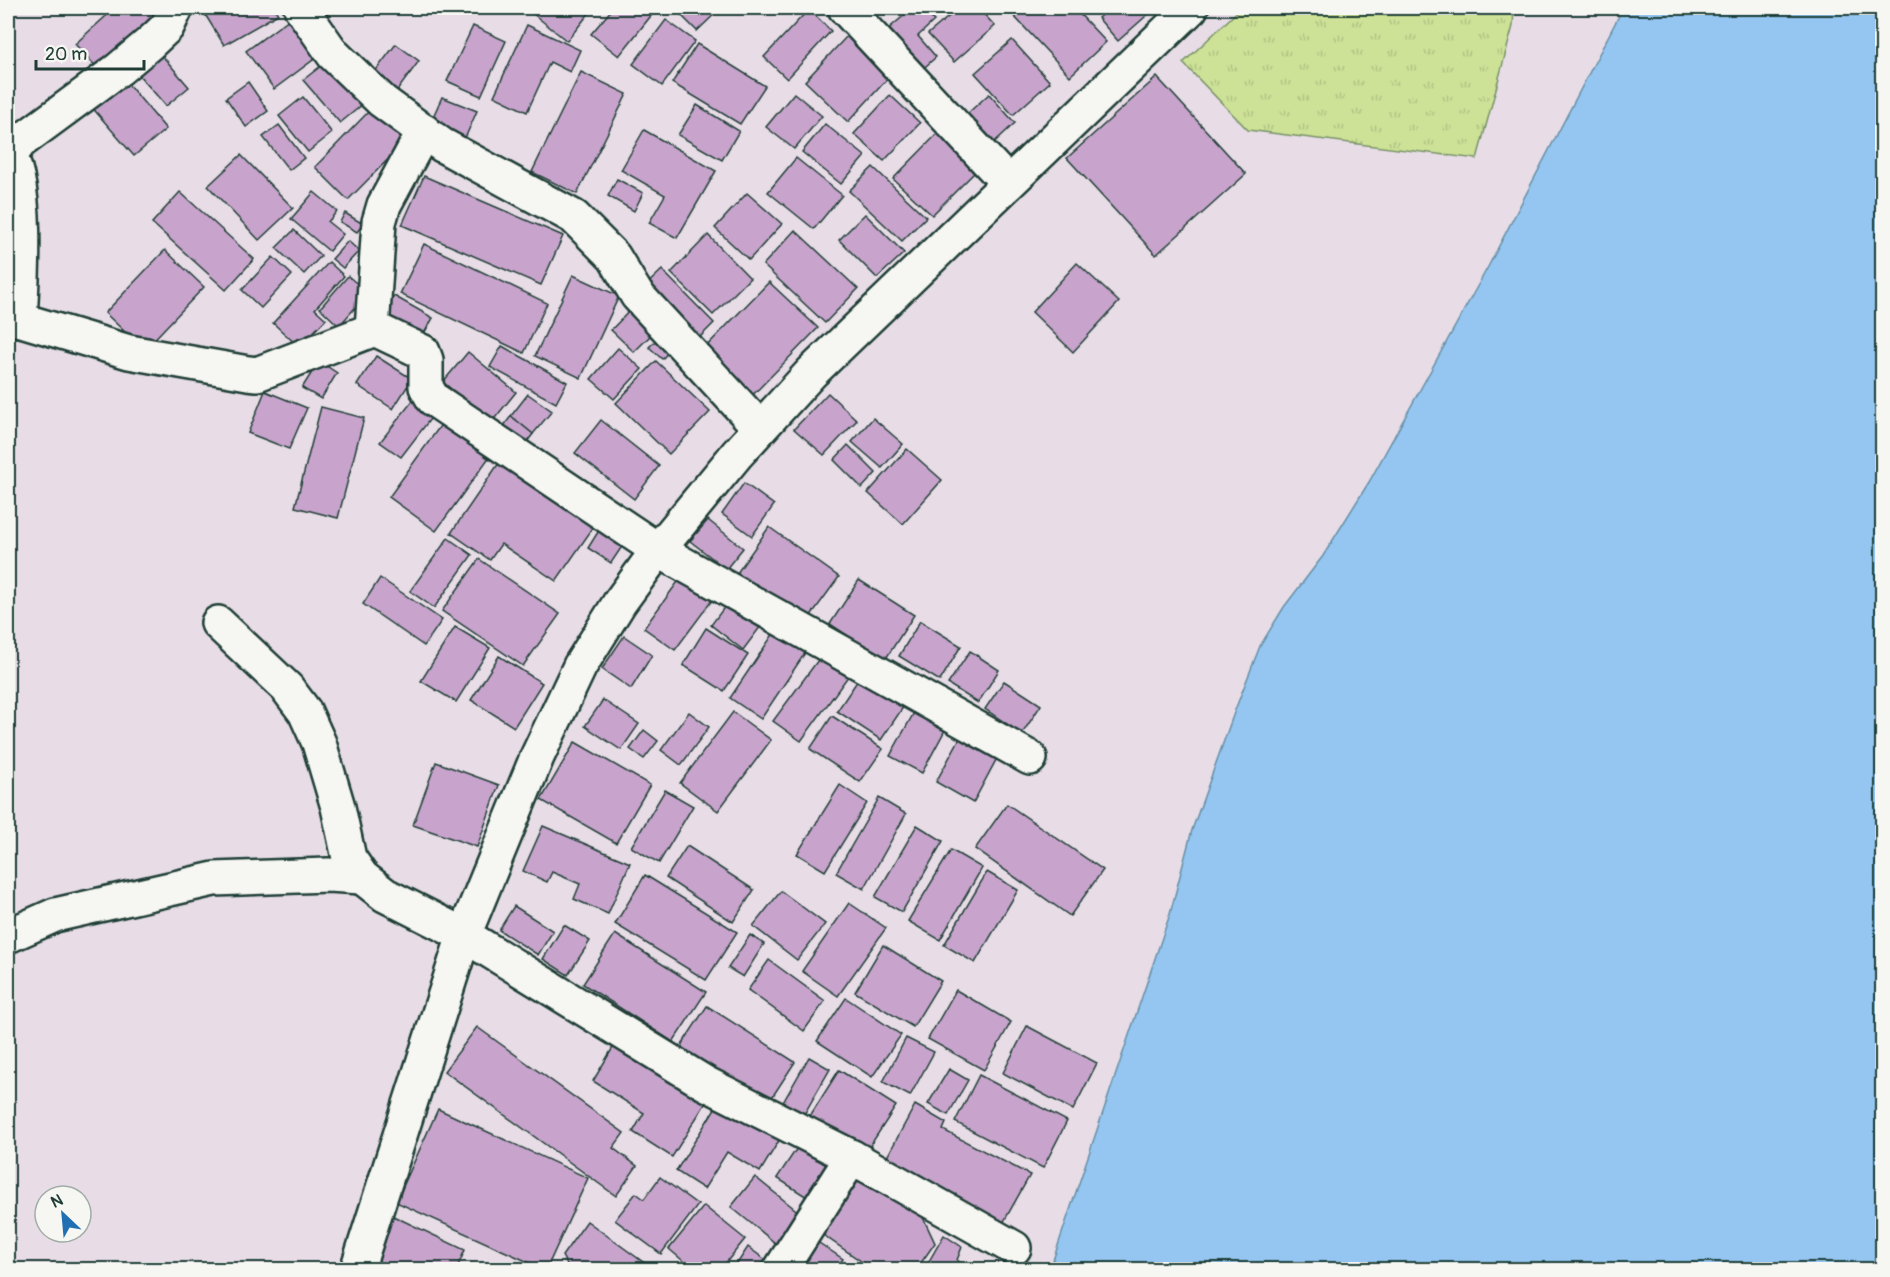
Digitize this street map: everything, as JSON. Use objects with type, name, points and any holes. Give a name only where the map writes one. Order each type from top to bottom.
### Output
[{"type":"street","points":[[176,8],[167,27],[150,43],[119,69],[20,142],[9,155],[18,183],[22,218],[14,318],[129,352],[257,374],[372,330],[379,331],[423,352],[426,360],[426,387],[434,399],[658,550],[1030,758]]},
{"type":"street","points":[[301,8],[333,54],[382,101],[442,145],[574,217],[614,257],[637,295],[760,428]]},
{"type":"street","points":[[845,8],[1008,183]]},
{"type":"street","points":[[357,1269],[464,935],[537,757],[580,666],[620,602],[658,550],[760,428],[811,373],[1189,8]]},
{"type":"street","points":[[372,330],[379,222],[384,205],[424,131]]},
{"type":"street","points":[[218,623],[287,688],[305,712],[319,742],[338,807],[349,858],[362,877],[385,895],[464,935],[705,1083],[852,1157],[1014,1248]]},
{"type":"street","points":[[8,936],[55,915],[214,879],[328,875],[362,877]]},
{"type":"street","points":[[780,1269],[852,1157]]},
{"type":"green space","points":[[1241,8],[1514,8],[1513,26],[1477,159],[1248,130],[1183,63]]},
{"type":"water","points":[[1623,8],[1882,8],[1882,1269],[1050,1269],[1170,914],[1192,830],[1260,646],[1284,607],[1323,556],[1369,482],[1489,265]]},
{"type":"building","points":[[115,8],[151,8],[159,16],[100,71],[75,44]]},
{"type":"building","points":[[201,8],[274,8],[278,14],[224,45]]},
{"type":"building","points":[[536,8],[585,8],[590,12],[567,41],[532,13]]},
{"type":"building","points":[[613,8],[649,8],[654,12],[619,56],[591,34]]},
{"type":"building","points":[[674,8],[721,8],[697,31]]},
{"type":"building","points":[[913,8],[922,8],[934,21],[918,36],[936,57],[916,75],[881,35]]},
{"type":"building","points":[[959,8],[978,8],[995,26],[954,62],[928,34]]},
{"type":"building","points":[[1020,8],[1074,8],[1106,42],[1070,76],[1012,14]]},
{"type":"building","points":[[1109,8],[1155,8],[1118,41],[1098,18]]},
{"type":"building","points":[[809,9],[831,31],[787,79],[764,57]]},
{"type":"building","points":[[289,19],[317,57],[274,89],[246,51]]},
{"type":"building","points":[[666,20],[695,41],[662,86],[633,64]]},
{"type":"building","points":[[527,25],[580,50],[570,72],[550,62],[527,112],[494,96]]},
{"type":"building","points":[[473,26],[506,41],[481,96],[447,81]]},
{"type":"building","points":[[847,36],[890,76],[848,122],[805,81]]},
{"type":"building","points":[[1012,40],[1050,82],[1013,115],[975,73]]},
{"type":"building","points":[[396,44],[419,61],[394,95],[370,78]]},
{"type":"building","points":[[697,44],[765,86],[740,124],[672,83]]},
{"type":"building","points":[[154,46],[189,87],[166,106],[131,66]]},
{"type":"building","points":[[326,62],[362,105],[340,123],[303,80]]},
{"type":"building","points":[[581,72],[627,94],[577,194],[532,172]]},
{"type":"building","points":[[122,77],[166,129],[134,156],[90,105]]},
{"type":"building","points":[[1157,77],[1246,174],[1156,255],[1067,158]]},
{"type":"building","points":[[248,82],[268,111],[246,127],[226,98]]},
{"type":"building","points":[[794,93],[822,116],[794,149],[766,127]]},
{"type":"building","points":[[989,94],[1015,123],[984,152],[957,123]]},
{"type":"building","points":[[890,95],[920,123],[884,161],[854,134]]},
{"type":"building","points":[[303,97],[332,133],[308,152],[279,116]]},
{"type":"building","points":[[442,97],[477,111],[462,145],[427,130]]},
{"type":"building","points":[[697,105],[739,131],[722,160],[678,135]]},
{"type":"building","points":[[373,107],[407,140],[348,200],[315,167]]},
{"type":"building","points":[[825,124],[865,156],[841,184],[802,152]]},
{"type":"building","points":[[279,125],[304,158],[289,170],[263,137]]},
{"type":"building","points":[[644,130],[716,171],[677,238],[649,223],[665,195],[621,170]]},
{"type":"building","points":[[939,132],[977,170],[932,215],[893,179]]},
{"type":"building","points":[[241,155],[293,208],[259,240],[208,186]]},
{"type":"building","points":[[796,158],[842,195],[814,229],[768,192]]},
{"type":"building","points":[[873,167],[926,217],[902,241],[849,191]]},
{"type":"building","points":[[424,176],[563,236],[541,285],[402,225]]},
{"type":"building","points":[[617,179],[643,193],[634,211],[608,196]]},
{"type":"building","points":[[180,192],[254,259],[226,290],[152,223]]},
{"type":"building","points":[[314,192],[337,211],[328,222],[343,234],[329,251],[291,219]]},
{"type":"building","points":[[747,193],[782,224],[749,260],[715,228]]},
{"type":"building","points":[[345,213],[363,224],[357,232],[340,222]]},
{"type":"building","points":[[865,214],[904,253],[877,278],[839,240]]},
{"type":"building","points":[[294,230],[321,256],[304,274],[276,248]]},
{"type":"building","points":[[795,230],[858,289],[825,323],[763,265]]},
{"type":"building","points":[[708,235],[750,278],[713,315],[671,273]]},
{"type":"building","points":[[348,241],[359,251],[343,268],[332,259]]},
{"type":"building","points":[[424,244],[547,303],[524,353],[400,294]]},
{"type":"building","points":[[165,250],[204,287],[144,350],[105,313]]},
{"type":"building","points":[[273,257],[292,275],[261,308],[242,290]]},
{"type":"building","points":[[329,262],[344,276],[315,309],[326,319],[299,347],[273,323]]},
{"type":"building","points":[[1077,263],[1119,302],[1073,352],[1032,312]]},
{"type":"building","points":[[662,270],[714,323],[691,346],[638,293]]},
{"type":"building","points":[[573,275],[619,296],[581,378],[535,356]]},
{"type":"building","points":[[348,276],[368,293],[339,326],[320,308]]},
{"type":"building","points":[[769,282],[818,328],[745,403],[697,356]]},
{"type":"building","points":[[394,296],[433,318],[419,342],[379,320]]},
{"type":"building","points":[[635,305],[659,327],[634,352],[611,330]]},
{"type":"building","points":[[665,332],[677,343],[662,359],[649,347]]},
{"type":"building","points":[[502,346],[567,382],[556,403],[490,367]]},
{"type":"building","points":[[618,348],[642,369],[614,399],[591,379]]},
{"type":"building","points":[[468,352],[516,392],[491,423],[443,382]]},
{"type":"building","points":[[376,356],[412,379],[393,409],[357,385]]},
{"type":"building","points":[[319,361],[337,373],[321,399],[302,388]]},
{"type":"building","points":[[656,361],[710,412],[669,454],[616,403]]},
{"type":"building","points":[[265,391],[307,408],[289,449],[248,433]]},
{"type":"building","points":[[828,393],[857,420],[824,455],[794,429]]},
{"type":"building","points":[[528,394],[552,411],[533,434],[511,416]]},
{"type":"building","points":[[414,399],[434,414],[401,457],[380,442]]},
{"type":"building","points":[[321,407],[364,418],[338,518],[295,507]]},
{"type":"building","points":[[511,416],[533,434],[523,447],[501,430]]},
{"type":"building","points":[[873,418],[903,444],[882,468],[852,442]]},
{"type":"building","points":[[445,419],[493,452],[436,531],[389,497]]},
{"type":"building","points":[[601,420],[659,466],[634,499],[575,453]]},
{"type":"building","points":[[848,445],[876,473],[862,488],[834,460]]},
{"type":"building","points":[[907,449],[942,480],[903,524],[868,493]]},
{"type":"building","points":[[501,460],[595,525],[556,581],[501,544],[490,560],[451,533]]},
{"type":"building","points":[[744,483],[774,505],[752,536],[722,514]]},
{"type":"building","points":[[708,520],[743,548],[726,569],[690,541]]},
{"type":"building","points":[[603,524],[627,539],[611,563],[588,548]]},
{"type":"building","points":[[769,527],[839,577],[807,621],[737,573]]},
{"type":"building","points":[[448,538],[472,555],[434,608],[410,591]]},
{"type":"building","points":[[479,559],[560,614],[523,666],[442,611]]},
{"type":"building","points":[[688,568],[719,591],[675,650],[644,628]]},
{"type":"building","points":[[380,578],[442,620],[424,646],[363,604]]},
{"type":"building","points":[[859,580],[914,615],[885,660],[830,624]]},
{"type":"building","points":[[734,594],[767,618],[743,650],[711,625]]},
{"type":"building","points":[[920,621],[961,646],[940,681],[899,656]]},
{"type":"building","points":[[455,627],[490,648],[456,702],[421,681]]},
{"type":"building","points":[[778,627],[809,647],[761,719],[730,698]]},
{"type":"building","points":[[706,628],[748,655],[724,691],[683,665]]},
{"type":"building","points":[[624,636],[652,655],[631,689],[602,669]]},
{"type":"building","points":[[970,651],[999,670],[978,703],[948,684]]},
{"type":"building","points":[[499,656],[542,683],[514,727],[471,700]]},
{"type":"building","points":[[821,656],[849,675],[801,741],[773,721]]},
{"type":"building","points":[[866,668],[910,697],[881,740],[837,711]]},
{"type":"building","points":[[1004,681],[1041,705],[1022,734],[985,709]]},
{"type":"building","points":[[603,700],[639,724],[621,750],[585,726]]},
{"type":"building","points":[[921,700],[952,717],[922,773],[890,756]]},
{"type":"building","points":[[689,712],[709,727],[681,765],[661,750]]},
{"type":"building","points":[[733,712],[771,740],[718,811],[680,783]]},
{"type":"building","points":[[832,716],[883,749],[860,782],[810,749]]},
{"type":"building","points":[[966,727],[1003,747],[973,803],[936,782]]},
{"type":"building","points":[[644,730],[658,741],[644,759],[630,749]]},
{"type":"building","points":[[575,742],[650,785],[616,843],[541,800]]},
{"type":"building","points":[[436,762],[499,785],[477,847],[413,825]]},
{"type":"building","points":[[840,785],[867,803],[825,871],[797,854]]},
{"type":"building","points":[[665,790],[693,806],[659,863],[631,847]]},
{"type":"building","points":[[879,798],[906,814],[864,889],[836,873]]},
{"type":"building","points":[[1007,804],[1103,870],[1070,916],[975,849]]},
{"type":"building","points":[[917,825],[943,841],[902,912],[875,897]]},
{"type":"building","points":[[543,826],[630,863],[608,914],[574,899],[580,884],[552,872],[547,882],[523,871]]},
{"type":"building","points":[[687,846],[754,890],[733,922],[666,878]]},
{"type":"building","points":[[951,850],[982,868],[940,940],[908,921]]},
{"type":"building","points":[[987,872],[1018,890],[975,963],[944,945]]},
{"type":"building","points":[[645,875],[737,932],[706,980],[615,924]]},
{"type":"building","points":[[781,891],[825,924],[797,960],[753,926]]},
{"type":"building","points":[[849,903],[886,928],[838,996],[802,971]]},
{"type":"building","points":[[514,906],[553,931],[538,955],[499,930]]},
{"type":"building","points":[[564,925],[590,941],[568,975],[543,959]]},
{"type":"building","points":[[615,934],[706,992],[673,1042],[583,984]]},
{"type":"building","points":[[750,935],[764,944],[743,977],[728,968]]},
{"type":"building","points":[[883,945],[941,981],[913,1027],[855,992]]},
{"type":"building","points":[[769,960],[825,1001],[804,1031],[748,990]]},
{"type":"building","points":[[956,990],[1011,1022],[984,1070],[928,1039]]},
{"type":"building","points":[[846,998],[901,1035],[872,1077],[817,1041]]},
{"type":"building","points":[[707,1006],[795,1062],[767,1105],[679,1049]]},
{"type":"building","points":[[1027,1026],[1097,1063],[1073,1110],[1003,1073]]},
{"type":"building","points":[[477,1027],[624,1133],[613,1148],[637,1166],[616,1196],[444,1071]]},
{"type":"building","points":[[906,1038],[934,1052],[910,1096],[883,1082]]},
{"type":"building","points":[[618,1039],[710,1096],[672,1157],[633,1132],[644,1113],[593,1081]]},
{"type":"building","points":[[809,1057],[830,1069],[802,1118],[781,1106]]},
{"type":"building","points":[[949,1069],[968,1080],[948,1115],[928,1104]]},
{"type":"building","points":[[839,1070],[896,1106],[864,1155],[808,1119]]},
{"type":"building","points":[[979,1075],[1067,1121],[1043,1168],[955,1122]]},
{"type":"building","points":[[722,1097],[783,1134],[760,1172],[727,1152],[704,1189],[676,1171]]},
{"type":"building","points":[[915,1105],[946,1123],[943,1130],[1030,1175],[1003,1223],[918,1174],[911,1183],[895,1174],[887,1157]]},
{"type":"building","points":[[438,1109],[588,1178],[546,1270],[396,1202]]},
{"type":"building","points":[[799,1145],[831,1167],[810,1199],[777,1178]]},
{"type":"building","points":[[854,1164],[919,1209],[935,1243],[916,1270],[874,1270],[810,1226]]},
{"type":"building","points":[[660,1177],[698,1205],[661,1254],[615,1220],[636,1193],[644,1199]]},
{"type":"building","points":[[755,1177],[805,1217],[780,1247],[731,1207]]},
{"type":"building","points":[[704,1206],[745,1239],[720,1270],[694,1270],[669,1249]]},
{"type":"building","points":[[391,1215],[465,1250],[456,1270],[367,1269]]},
{"type":"building","points":[[587,1221],[654,1270],[570,1270],[562,1256]]},
{"type":"building","points":[[944,1235],[962,1247],[957,1260],[971,1270],[924,1270]]},
{"type":"building","points":[[813,1239],[843,1259],[836,1270],[797,1270]]},
{"type":"building","points":[[748,1247],[771,1264],[767,1270],[733,1270]]}]
